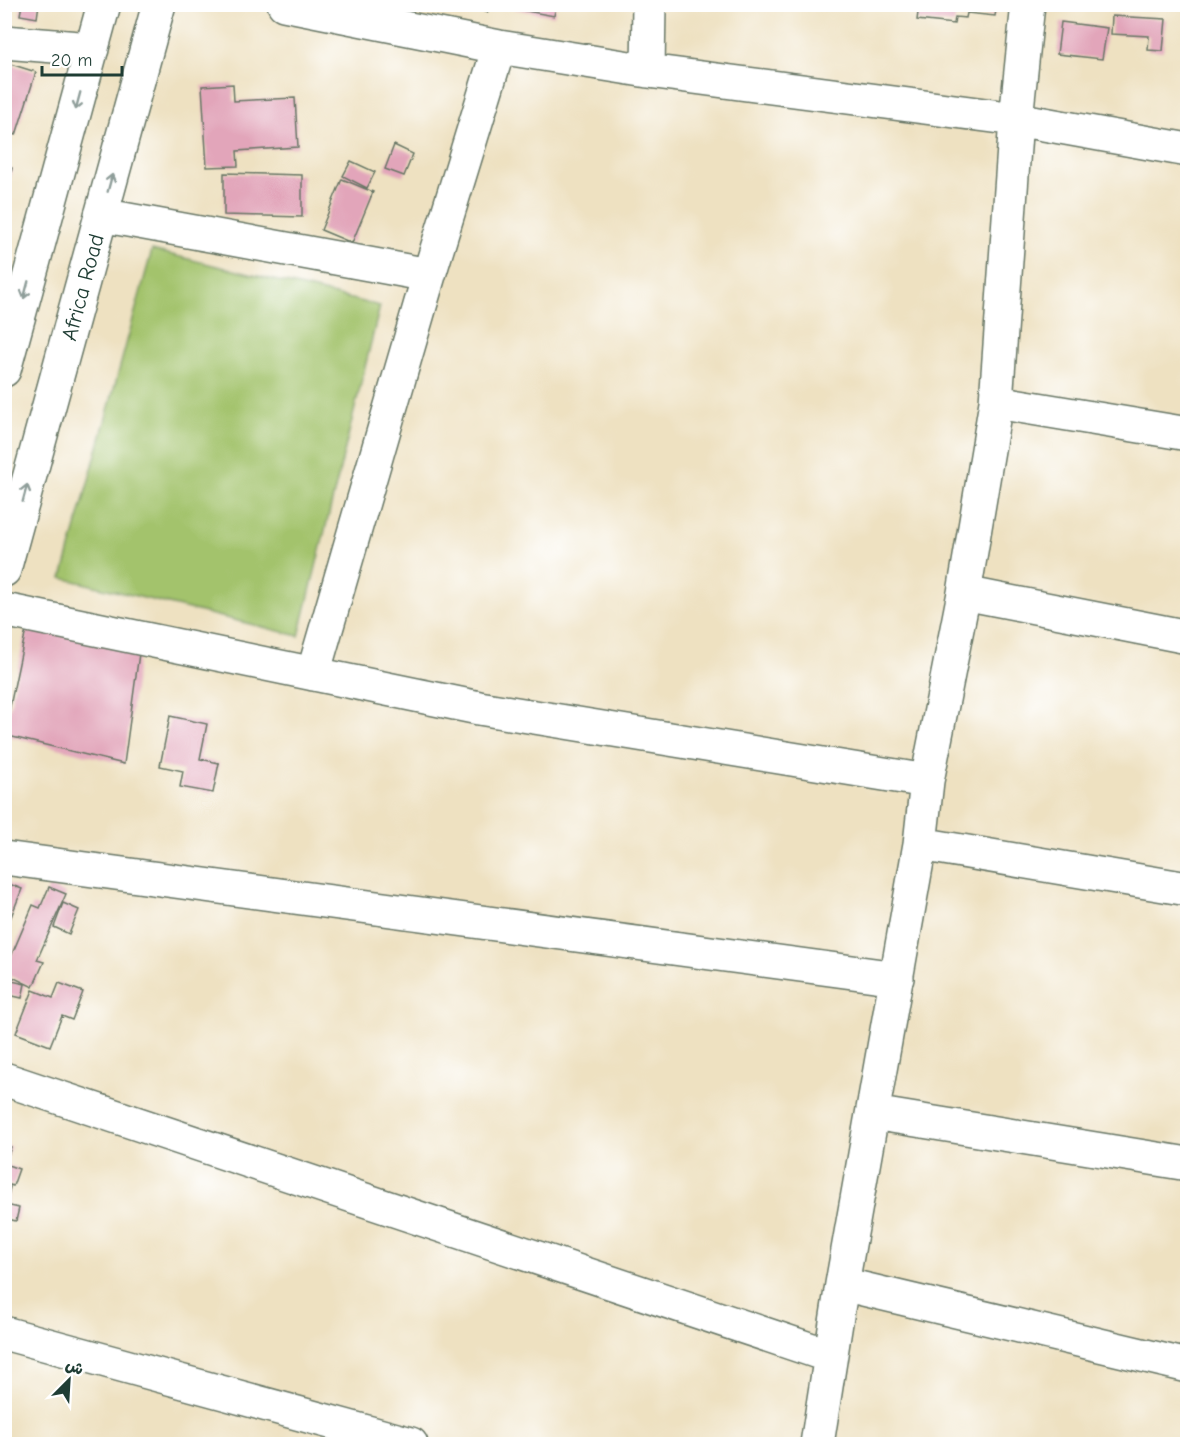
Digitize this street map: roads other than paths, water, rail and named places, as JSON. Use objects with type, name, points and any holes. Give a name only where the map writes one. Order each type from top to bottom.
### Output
[{"type":"street","points":[[5,368],[104,4]]},
{"type":"street","name":"Africa Road","points":[[4,570],[159,4]]},
{"type":"street","points":[[284,4],[499,47],[648,71],[1016,119],[1188,150]]},
{"type":"street","points":[[648,71],[649,4]]},
{"type":"street","points":[[817,1444],[842,1284],[920,844],[927,781],[964,593],[996,402],[1016,119],[1028,4]]},
{"type":"street","points":[[4,42],[92,49]]},
{"type":"street","points":[[313,674],[429,275],[499,47]]},
{"type":"street","points":[[101,215],[429,275]]},
{"type":"street","points":[[996,402],[1188,434]]},
{"type":"street","points":[[964,593],[1188,637]]},
{"type":"street","points":[[4,610],[479,708],[927,781]]},
{"type":"street","points":[[920,844],[1188,889]]},
{"type":"street","points":[[4,858],[897,978]]},
{"type":"street","points":[[4,1079],[830,1356]]},
{"type":"street","points":[[873,1113],[1188,1164]]},
{"type":"street","points":[[842,1284],[1188,1366]]},
{"type":"street","points":[[4,1333],[315,1432],[411,1444]]}]
